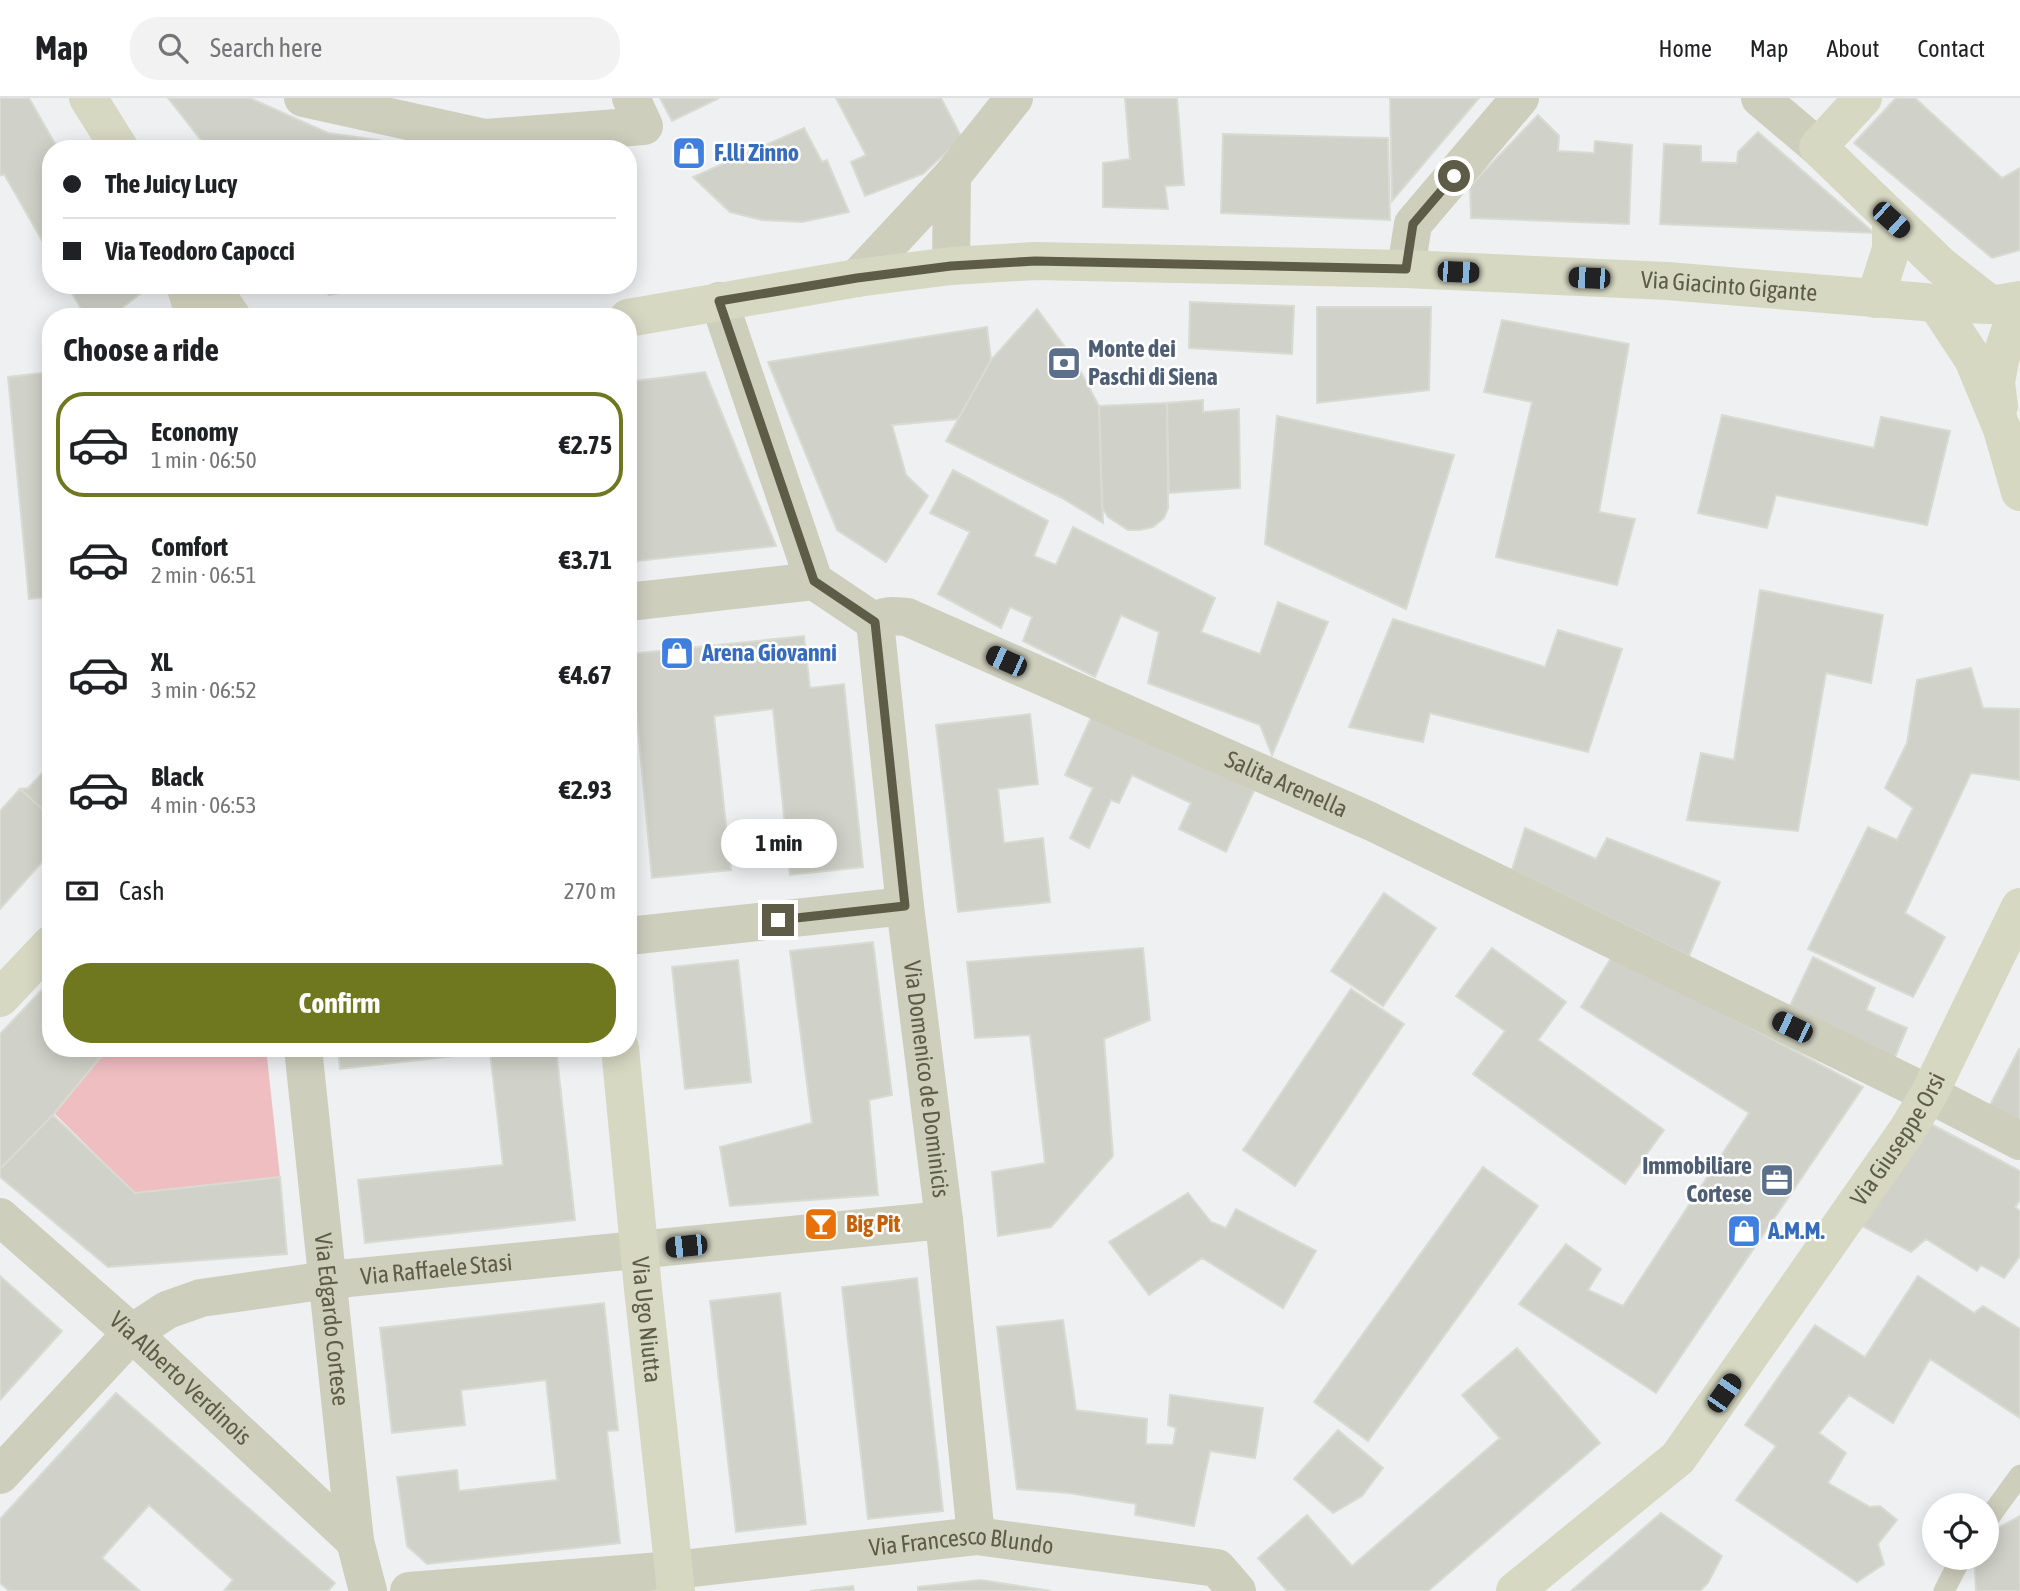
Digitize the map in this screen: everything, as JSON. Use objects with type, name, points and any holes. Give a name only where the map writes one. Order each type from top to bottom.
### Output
[{"type":"main road","points":[[89,98],[115,140]]},
{"type":"main road","points":[[1863,98],[1818,147],[1940,265],[2010,302],[1996,382],[2002,429]]},
{"type":"main road","points":[[1875,299],[1891,249],[1891,220]]},
{"type":"main road","name":"Via Giacinto Gigante","points":[[637,319],[719,301],[857,278],[951,266],[1035,261],[1406,269],[1667,281],[1936,303],[2010,302]]},
{"type":"main road","points":[[1936,303],[1973,359],[2002,429],[2020,492]]},
{"type":"main road","name":"Via Giuseppe Orsi","points":[[1515,1591],[1678,1458],[1906,1132],[1929,1094],[2020,907]]},
{"type":"main road","points":[[0,998],[42,954]]},
{"type":"main road","name":"Via Ugo Niutta","points":[[621,1057],[675,1581]]},
{"type":"street","points":[[303,98],[485,138],[637,112]]},
{"type":"street","points":[[857,278],[951,176],[1014,98]]},
{"type":"street","points":[[1406,269],[1413,224],[1520,98]]},
{"type":"street","points":[[1760,98],[1818,147]]},
{"type":"street","points":[[951,176],[951,266]]},
{"type":"street","points":[[719,301],[814,581],[875,622]]},
{"type":"street","points":[[637,601],[814,581]]},
{"type":"street","name":"Salita Arenella","points":[[875,622],[891,616],[907,617],[1372,822],[1929,1094],[2020,1142]]},
{"type":"street","name":"Via Domenico de Dominicis","points":[[875,622],[905,906],[944,1220],[976,1536]]},
{"type":"street","points":[[637,935],[905,906]]},
{"type":"street","name":"Via Edgardo Cortese","points":[[304,1057],[355,1541],[368,1591]]},
{"type":"street","name":"Via Alberto Verdinois","points":[[0,1217],[132,1333],[355,1541]]},
{"type":"street","name":"Via Raffaele Stasi","points":[[0,1475],[132,1333],[167,1310],[201,1298],[328,1280],[944,1220]]},
{"type":"street","name":"Via Francesco Blundo","points":[[409,1591],[675,1581],[976,1536],[1217,1567],[1237,1591]]},
{"type":"lane","points":[[1999,1504],[2020,1475]]},
{"type":"lane","points":[[1944,1591],[1955,1570]]},
{"type":"shaded area","points":[[93,1057],[267,1057],[280,1177],[135,1193],[48,1107]]},
{"type":"building","points":[[0,98],[29,98],[53,140],[42,140],[42,240],[4,174],[0,176]]},
{"type":"building","points":[[168,98],[250,98],[328,133],[377,140],[201,140]]},
{"type":"building","points":[[660,98],[719,98],[672,121]]},
{"type":"building","points":[[836,98],[941,98],[962,138],[923,174],[865,196],[851,162],[866,155]]},
{"type":"building","points":[[1125,98],[1177,98],[1184,185],[1165,186],[1168,209],[1103,207],[1103,163],[1130,159]]},
{"type":"building","points":[[1390,98],[1479,98],[1392,201]]},
{"type":"building","points":[[1896,98],[1915,98],[2002,178],[2020,168],[2020,250],[1992,258],[1854,143]]},
{"type":"building","points":[[1538,115],[1559,136],[1558,151],[1594,153],[1595,141],[1632,145],[1629,224],[1471,218],[1470,186]]},
{"type":"building","points":[[804,128],[822,162],[827,160],[849,212],[802,222],[762,220],[730,212],[693,177]]},
{"type":"building","points":[[1758,132],[1874,233],[1660,224],[1664,144],[1701,146],[1701,162],[1737,163],[1738,152]]},
{"type":"building","points":[[1223,134],[1388,138],[1390,220],[1221,213]]},
{"type":"building","points":[[72,294],[140,294],[122,308],[81,308]]},
{"type":"building","points":[[1190,302],[1294,306],[1292,354],[1189,348]]},
{"type":"building","points":[[1317,307],[1431,307],[1429,390],[1317,403]]},
{"type":"building","points":[[1037,309],[1074,359],[1099,406],[1103,523],[1062,498],[946,441],[991,360]]},
{"type":"building","points":[[1502,320],[1629,344],[1599,512],[1635,519],[1617,585],[1496,557],[1532,402],[1484,392]]},
{"type":"building","points":[[987,327],[991,360],[958,419],[892,425],[906,475],[928,496],[886,562],[837,530],[768,362]]},
{"type":"building","points":[[705,372],[776,546],[637,561],[637,381]]},
{"type":"building","points":[[42,373],[42,598],[29,599],[8,377]]},
{"type":"building","points":[[1203,400],[1203,412],[1239,409],[1240,488],[1169,493],[1167,403]]},
{"type":"building","points":[[1167,403],[1168,508],[1164,518],[1153,527],[1128,530],[1108,517],[1102,507],[1099,406]]},
{"type":"building","points":[[1722,415],[1874,448],[1881,417],[1950,431],[1927,525],[1776,495],[1767,528],[1698,513]]},
{"type":"building","points":[[1277,416],[1454,455],[1406,609],[1265,544]]},
{"type":"building","points":[[953,470],[1048,521],[1034,556],[1056,565],[1073,527],[1215,598],[1201,632],[1260,654],[1278,602],[1328,622],[1272,755],[1260,725],[1148,683],[1159,632],[1121,615],[1095,677],[1023,641],[1032,617],[1010,607],[1001,628],[938,594],[970,532],[930,513]]},
{"type":"building","points":[[1760,590],[1883,615],[1871,683],[1826,673],[1798,831],[1687,820],[1701,753],[1734,760]]},
{"type":"building","points":[[1393,619],[1545,667],[1558,630],[1622,649],[1588,752],[1430,713],[1423,742],[1349,727]]},
{"type":"building","points":[[804,636],[810,688],[844,684],[863,867],[790,875],[773,709],[714,716],[731,870],[652,878],[637,718],[637,653]]},
{"type":"building","points":[[1971,668],[1983,708],[2020,709],[2020,780],[1971,773],[1905,913],[1945,937],[1913,997],[1808,949],[1868,827],[1897,840],[1913,808],[1885,788],[1907,743],[1917,680]]},
{"type":"building","points":[[1095,709],[1257,784],[1226,852],[1179,829],[1191,803],[1132,775],[1119,803],[1111,800],[1089,848],[1070,838],[1093,788],[1065,775]]},
{"type":"building","points":[[1030,714],[1038,784],[998,789],[1004,843],[1043,838],[1050,902],[958,912],[936,725]]},
{"type":"building","points":[[42,773],[42,809],[20,789],[28,788]]},
{"type":"building","points":[[20,789],[42,809],[42,862],[0,909],[0,811]]},
{"type":"building","points":[[1525,828],[1596,859],[1607,838],[1720,882],[1689,956],[1512,870]]},
{"type":"building","points":[[1384,893],[1436,928],[1383,1006],[1331,971]]},
{"type":"building","points":[[873,942],[892,1095],[869,1100],[878,1195],[730,1206],[720,1147],[812,1123],[790,951]]},
{"type":"building","points":[[1143,948],[1150,1020],[1104,1039],[1113,1156],[1051,1227],[998,1236],[992,1172],[1045,1163],[1030,1035],[975,1038],[967,962]]},
{"type":"building","points":[[1492,948],[1566,1002],[1538,1040],[1664,1130],[1625,1184],[1473,1074],[1505,1031],[1456,996]]},
{"type":"building","points":[[1613,955],[1863,1087],[1656,1393],[1519,1304],[1566,1244],[1601,1269],[1588,1290],[1623,1306],[1749,1113],[1581,1007]]},
{"type":"building","points":[[1813,957],[1875,988],[1866,1010],[1907,1028],[1893,1062],[1788,1010]]},
{"type":"building","points":[[738,960],[751,1082],[685,1089],[672,967]]},
{"type":"building","points":[[1351,989],[1404,1024],[1295,1186],[1243,1150]]},
{"type":"building","points":[[42,990],[42,1057],[101,1057],[53,1115],[0,1169],[0,1034]]},
{"type":"building","points":[[2020,1050],[2020,1123],[1989,1107]]},
{"type":"building","points":[[339,1057],[446,1057],[340,1069]]},
{"type":"building","points":[[491,1057],[557,1057],[575,1220],[365,1243],[358,1180],[503,1165]]},
{"type":"building","points":[[53,1115],[135,1193],[280,1177],[287,1254],[108,1267],[0,1177],[0,1169]]},
{"type":"building","points":[[1929,1123],[2020,1171],[2020,1200],[2015,1207],[2020,1211],[2020,1256],[2004,1278],[1981,1265],[1977,1271],[1926,1239],[1911,1252],[1862,1226]]},
{"type":"building","points":[[1483,1167],[1538,1206],[1368,1441],[1314,1402]]},
{"type":"building","points":[[1188,1193],[1211,1222],[1226,1228],[1236,1209],[1316,1251],[1283,1308],[1202,1258],[1149,1295],[1109,1242]]},
{"type":"building","points":[[0,1276],[62,1331],[0,1400]]},
{"type":"building","points":[[1918,1276],[1974,1313],[1983,1306],[2020,1329],[2020,1418],[1930,1359],[1893,1423],[1849,1395],[1819,1433],[1846,1453],[1828,1483],[1870,1507],[1880,1506],[1897,1520],[1878,1544],[1884,1564],[1857,1582],[1736,1500],[1776,1446],[1745,1425],[1815,1325],[1865,1357]]},
{"type":"building","points":[[917,1278],[943,1511],[868,1519],[842,1287]]},
{"type":"building","points":[[780,1293],[806,1524],[736,1532],[710,1301]]},
{"type":"building","points":[[604,1303],[618,1430],[607,1431],[620,1543],[427,1564],[407,1546],[397,1477],[457,1470],[459,1491],[557,1480],[546,1380],[461,1390],[465,1425],[392,1433],[380,1328]]},
{"type":"building","points":[[1063,1320],[1076,1410],[1147,1419],[1146,1444],[1173,1445],[1176,1428],[1168,1425],[1170,1395],[1263,1408],[1255,1458],[1210,1451],[1194,1526],[1135,1515],[1136,1504],[1069,1493],[1017,1489],[997,1327]]},
{"type":"building","points":[[1517,1348],[1600,1443],[1428,1591],[1287,1591],[1258,1558],[1307,1515],[1352,1566],[1500,1438],[1462,1395]]},
{"type":"building","points":[[116,1393],[335,1583],[328,1591],[224,1591],[233,1580],[149,1505],[102,1558],[140,1591],[9,1591],[0,1583],[0,1519]]},
{"type":"building","points":[[1338,1430],[1383,1468],[1362,1496],[1333,1513],[1294,1479]]},
{"type":"building","points":[[1661,1513],[1722,1556],[1708,1583],[1700,1591],[1571,1591]]},
{"type":"building","points":[[2020,1516],[2020,1591],[1976,1591],[1975,1570],[1999,1570],[1999,1527]]},
{"type":"building","points":[[981,1580],[1051,1591],[918,1591],[918,1587]]},
{"type":"building","points":[[853,1586],[854,1591],[810,1591]]},
{"type":"place","name":"F.lli Zinno","points":[[689,153]]},
{"type":"place","name":"Monte dei Paschi di Siena","points":[[1064,363]]},
{"type":"place","name":"Arena Giovanni","points":[[677,653]]},
{"type":"place","name":"Immobiliare Cortese","points":[[1777,1180]]},
{"type":"place","name":"Big Pit","points":[[821,1224]]},
{"type":"place","name":"A.M.M.","points":[[1744,1231]]},
{"type":"route","points":[[778,920],[905,906],[875,622],[814,581],[719,301],[857,278],[951,266],[1035,261],[1406,269],[1413,224],[1454,176]]}]
